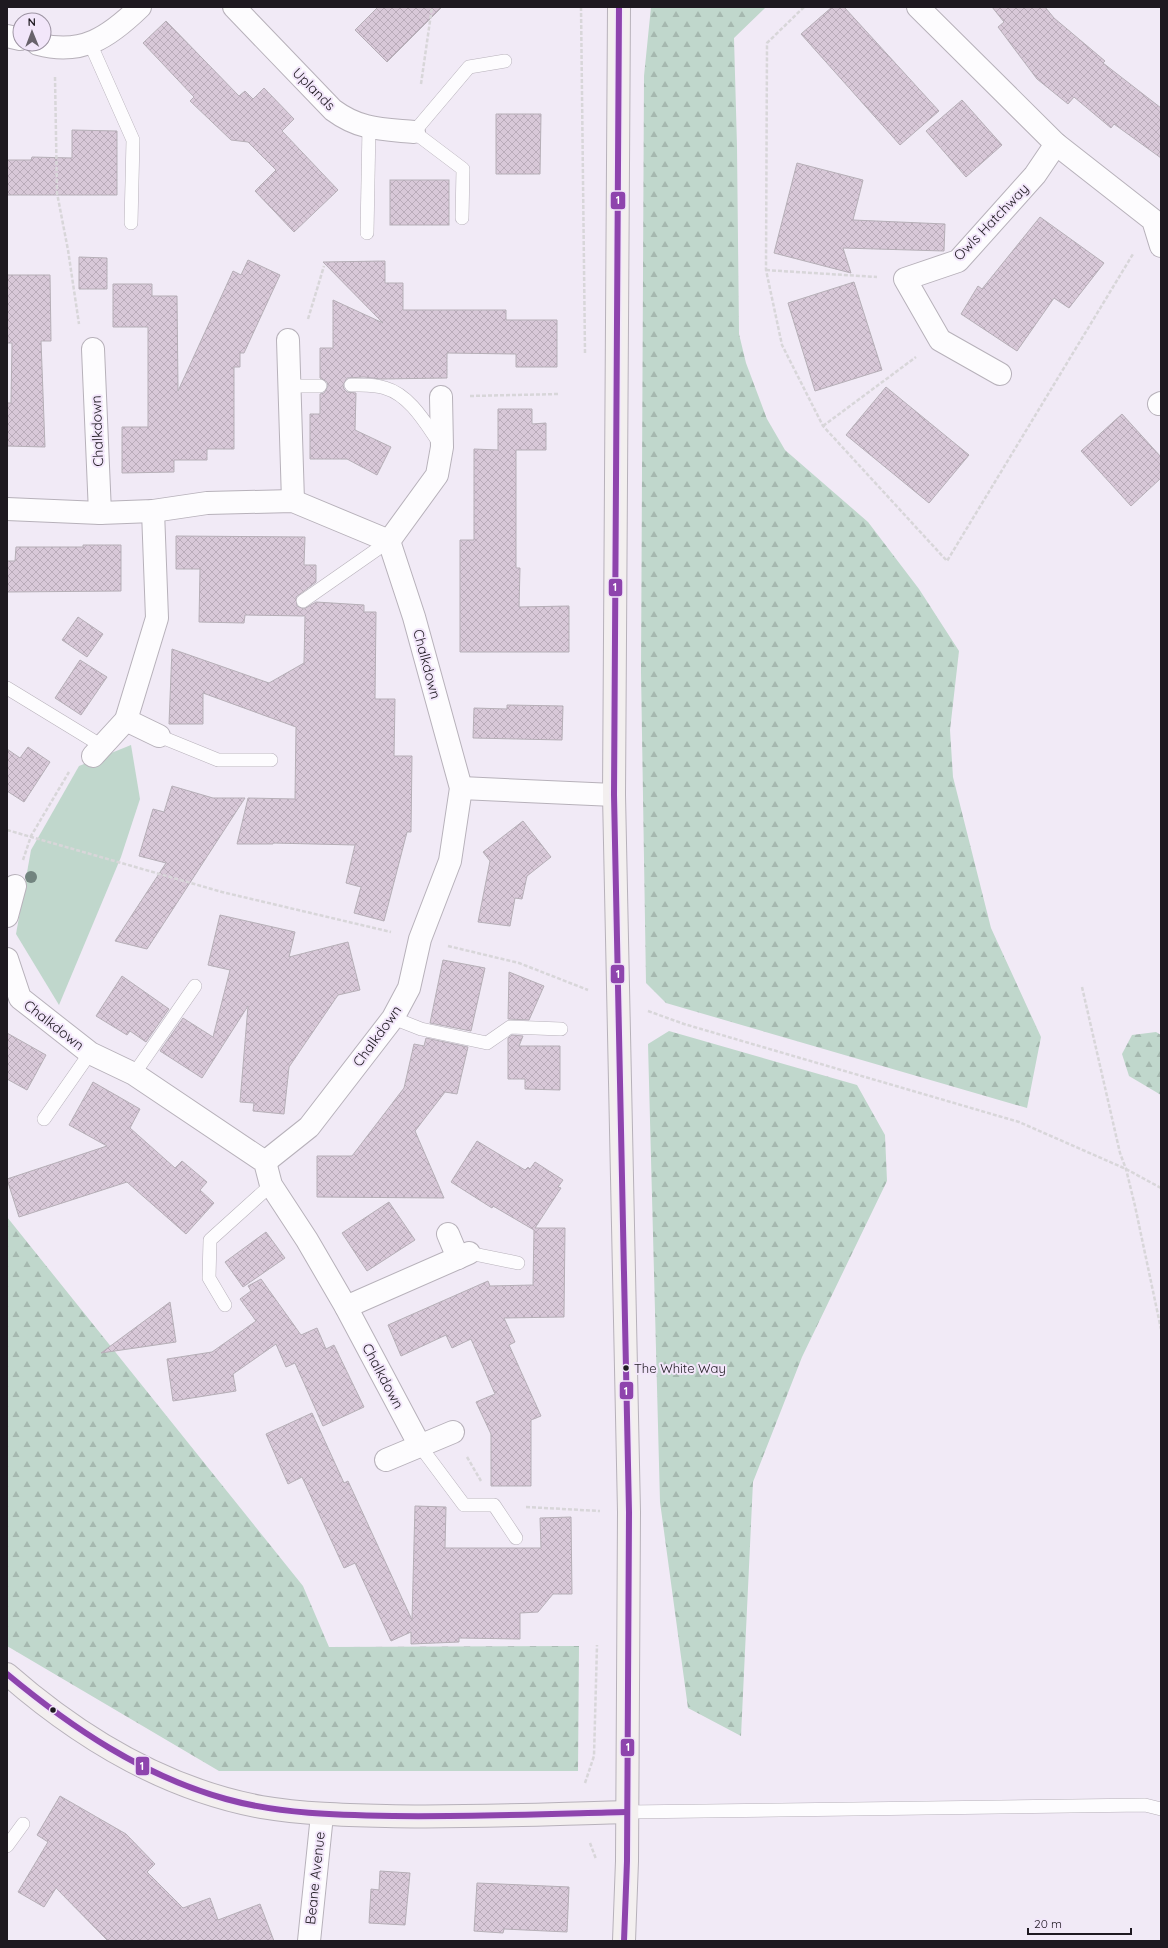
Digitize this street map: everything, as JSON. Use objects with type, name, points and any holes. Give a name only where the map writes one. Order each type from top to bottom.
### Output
[{"type":"street","points":[[52,46],[90,44],[108,35],[140,7]]},
{"type":"street","name":"Uplands","points":[[234,7],[333,110],[353,123],[369,127],[414,132]]},
{"type":"street","points":[[619,7],[614,795],[629,1512],[627,1812],[624,1941]]},
{"type":"street","points":[[918,7],[1056,144],[1153,220],[1161,246]]},
{"type":"street","name":"Owls Hatchway","points":[[905,279],[958,261],[1035,175],[1056,144]]},
{"type":"street","points":[[905,279],[940,340],[1000,374]]},
{"type":"street","points":[[288,340],[288,386],[293,501]]},
{"type":"street","name":"Chalkdown","points":[[93,349],[100,513]]},
{"type":"street","points":[[7,509],[100,513],[153,511],[206,503],[293,501],[389,541],[437,475],[442,446],[441,397]]},
{"type":"street","points":[[97,751],[126,720],[157,618],[153,511]]},
{"type":"street","name":"Chalkdown","points":[[265,1162],[308,1127],[393,1018],[409,988],[420,939],[450,861],[461,788],[414,617],[389,541]]},
{"type":"street","points":[[126,720],[159,736]]},
{"type":"street","points":[[461,788],[614,795]]},
{"type":"street","points":[[7,916],[15,886]]},
{"type":"street","name":"Chalkdown","points":[[7,959],[20,998],[90,1053],[134,1074],[265,1162],[271,1185],[307,1240],[346,1307],[420,1446]]},
{"type":"street","points":[[346,1307],[464,1255],[448,1234]]},
{"type":"street","points":[[386,1460],[453,1432]]},
{"type":"street","points":[[7,1674],[36,1700],[77,1729],[130,1761],[181,1783],[221,1797],[260,1807],[322,1815],[414,1817],[627,1812]]},
{"type":"street","name":"Beane Avenue","points":[[309,1941],[322,1815]]},
{"type":"lane","points":[[90,44],[133,140],[131,223]]},
{"type":"lane","points":[[462,218],[463,169],[414,132],[469,67],[505,61]]},
{"type":"lane","points":[[367,234],[369,127]]},
{"type":"lane","points":[[351,385],[367,385],[386,388],[402,398],[417,411],[442,446]]},
{"type":"lane","points":[[288,386],[320,386]]},
{"type":"lane","points":[[303,601],[389,541]]},
{"type":"lane","points":[[7,688],[97,751]]},
{"type":"lane","points":[[159,736],[218,760],[271,760]]},
{"type":"lane","points":[[134,1074],[195,986]]},
{"type":"lane","points":[[393,1018],[421,1029],[487,1044],[510,1027],[561,1029]]},
{"type":"lane","points":[[44,1119],[90,1053]]},
{"type":"lane","points":[[225,1305],[209,1278],[210,1240],[271,1185]]},
{"type":"lane","points":[[464,1255],[518,1263]]},
{"type":"lane","points":[[420,1446],[464,1505],[494,1505],[516,1538]]},
{"type":"lane","points":[[627,1812],[1145,1804],[1161,1809]]},
{"type":"lane","points":[[7,1846],[23,1824]]},
{"type":"path","points":[[421,85],[432,7]]},
{"type":"path","points":[[47,52],[57,193],[68,250],[78,323],[93,349]]},
{"type":"path","points":[[288,340],[302,340],[324,266]]},
{"type":"path","points":[[766,270],[905,279]]},
{"type":"path","points":[[823,426],[940,340]]},
{"type":"path","points":[[441,397],[559,394]]},
{"type":"path","points":[[15,886],[31,836],[77,758],[97,751]]},
{"type":"path","points":[[7,830],[222,892],[519,963],[595,993],[619,1000],[684,1024],[1019,1122],[1126,1169],[1161,1188]]},
{"type":"path","points":[[1082,987],[1120,1153],[1126,1169],[1161,1330]]},
{"type":"path","points":[[453,1432],[494,1505],[629,1512]]},
{"type":"green space","points":[[651,7],[766,7],[734,38],[739,334],[746,363],[767,419],[785,450],[868,522],[919,589],[959,651],[950,730],[953,777],[991,928],[1041,1037],[1027,1108],[666,1003],[646,983],[641,672],[644,76]]},
{"type":"green space","points":[[131,745],[140,799],[121,857],[59,1005],[16,934],[31,850],[79,766]]},
{"type":"green space","points":[[669,1031],[857,1085],[885,1135],[887,1181],[802,1357],[753,1482],[741,1736],[688,1708],[660,1502],[648,1044]]},
{"type":"green space","points":[[1156,1032],[1161,1035],[1161,1095],[1129,1076],[1122,1054],[1132,1035]]},
{"type":"green space","points":[[7,1217],[303,1586],[329,1647],[579,1646],[578,1771],[219,1771],[7,1646]]},
{"type":"building","points":[[378,7],[442,7],[387,62],[355,30]]},
{"type":"building","points":[[832,7],[844,7],[939,111],[900,145],[801,34]]},
{"type":"building","points":[[992,7],[1045,7],[1054,18],[1105,61],[1103,63],[1161,108],[1161,158],[1114,124],[1111,128],[1074,97],[1068,104],[1037,79],[998,27],[1004,22]]},
{"type":"building","points":[[166,21],[239,96],[245,91],[253,99],[264,88],[294,119],[282,131],[338,190],[294,232],[255,191],[276,170],[248,142],[231,140],[190,101],[194,97],[143,43]]},
{"type":"building","points":[[962,100],[1002,145],[966,177],[926,131]]},
{"type":"building","points":[[496,114],[541,114],[540,174],[496,174]]},
{"type":"building","points":[[72,130],[117,131],[117,195],[7,195],[7,160],[31,160],[32,157],[72,158]]},
{"type":"building","points":[[797,163],[863,180],[853,220],[945,224],[944,251],[843,248],[851,273],[774,253]]},
{"type":"building","points":[[390,180],[449,180],[449,225],[390,225]]},
{"type":"building","points":[[1040,217],[1104,263],[1069,308],[1054,298],[1017,351],[961,314],[978,286],[982,289]]},
{"type":"building","points":[[79,257],[107,258],[107,289],[79,289]]},
{"type":"building","points":[[248,260],[280,275],[244,353],[240,353],[240,367],[234,367],[234,449],[207,449],[207,460],[174,460],[174,472],[122,473],[122,427],[148,427],[148,327],[113,327],[113,284],[152,284],[152,296],[177,296],[178,391],[233,271],[241,275]]},
{"type":"building","points":[[385,261],[385,283],[403,283],[403,310],[506,310],[506,320],[557,320],[557,367],[516,367],[516,354],[447,353],[447,378],[347,378],[343,385],[344,389],[347,392],[356,393],[355,430],[391,447],[377,475],[347,459],[310,459],[310,414],[320,414],[320,394],[324,393],[328,386],[327,382],[320,378],[320,348],[333,348],[333,300],[383,323],[323,262]]},
{"type":"building","points":[[7,275],[50,275],[51,341],[41,341],[45,447],[7,446],[7,403],[11,403],[12,343],[7,343]]},
{"type":"building","points":[[854,282],[882,370],[815,391],[788,303]]},
{"type":"building","points":[[886,387],[969,455],[929,503],[846,435]]},
{"type":"building","points":[[498,409],[532,409],[532,424],[546,423],[546,450],[516,450],[516,568],[520,568],[519,607],[569,606],[569,652],[460,652],[460,540],[474,540],[474,449],[498,450]]},
{"type":"building","points":[[1122,414],[1161,457],[1161,478],[1131,506],[1081,451]]},
{"type":"building","points":[[176,536],[305,537],[304,565],[316,565],[316,582],[296,597],[297,606],[304,609],[316,602],[364,605],[364,612],[376,612],[375,699],[395,699],[394,756],[412,756],[411,832],[407,832],[384,921],[354,913],[361,887],[346,883],[355,845],[273,843],[237,844],[248,798],[295,799],[296,727],[203,693],[203,724],[169,724],[172,649],[269,683],[304,663],[305,616],[245,615],[244,623],[199,622],[200,569],[176,569]]},
{"type":"building","points":[[83,545],[121,545],[121,591],[7,592],[7,561],[15,561],[16,547],[83,547]]},
{"type":"building","points":[[78,617],[103,634],[87,657],[62,640]]},
{"type":"building","points":[[80,660],[107,677],[81,715],[55,698]]},
{"type":"building","points":[[507,705],[563,706],[562,740],[473,738],[474,708],[507,709]]},
{"type":"building","points":[[28,747],[50,762],[24,802],[7,791],[7,749],[20,758]]},
{"type":"building","points":[[172,786],[213,798],[245,798],[147,949],[115,941],[166,863],[139,856],[153,809],[164,812]]},
{"type":"building","points":[[523,821],[551,857],[527,876],[522,899],[515,898],[510,926],[478,922],[490,861],[483,852]]},
{"type":"building","points":[[220,915],[295,932],[289,957],[348,942],[360,990],[338,995],[289,1067],[284,1114],[253,1111],[254,1103],[240,1102],[248,1006],[202,1078],[160,1051],[183,1018],[213,1037],[230,970],[208,965]]},
{"type":"building","points":[[443,960],[485,968],[471,1031],[430,1023]]},
{"type":"building","points":[[509,972],[544,986],[529,1020],[508,1019]]},
{"type":"building","points":[[122,976],[169,1009],[146,1042],[130,1031],[127,1035],[96,1016]]},
{"type":"building","points":[[7,1033],[46,1055],[27,1090],[7,1079]]},
{"type":"building","points":[[512,1035],[523,1036],[519,1046],[560,1046],[560,1090],[525,1089],[525,1079],[508,1079],[508,1038]]},
{"type":"building","points":[[426,1038],[468,1047],[457,1094],[445,1092],[415,1131],[444,1198],[317,1197],[317,1156],[352,1156],[404,1088],[414,1044],[424,1046]]},
{"type":"building","points":[[93,1082],[140,1109],[130,1128],[175,1168],[182,1161],[207,1182],[200,1190],[214,1203],[186,1234],[127,1182],[19,1217],[7,1179],[107,1146],[69,1125]]},
{"type":"building","points":[[477,1141],[525,1170],[528,1167],[530,1169],[535,1162],[563,1180],[558,1187],[561,1188],[535,1228],[565,1228],[564,1317],[504,1318],[515,1342],[509,1345],[541,1416],[531,1420],[531,1486],[491,1486],[491,1434],[476,1402],[495,1394],[471,1339],[452,1348],[446,1335],[401,1356],[388,1325],[488,1281],[490,1286],[533,1285],[534,1230],[493,1206],[492,1208],[451,1182]]},
{"type":"building","points":[[389,1202],[415,1240],[367,1271],[342,1233]]},
{"type":"building","points":[[266,1232],[285,1258],[243,1287],[225,1262]]},
{"type":"building","points":[[261,1279],[301,1335],[317,1328],[326,1349],[334,1345],[364,1407],[323,1426],[295,1363],[286,1367],[276,1344],[233,1374],[236,1391],[173,1401],[167,1359],[212,1352],[256,1321],[240,1299],[251,1291],[248,1286]]},
{"type":"building","points":[[170,1302],[176,1342],[101,1353]]},
{"type":"building","points":[[312,1413],[344,1483],[348,1481],[412,1620],[415,1506],[446,1507],[445,1548],[541,1548],[540,1518],[571,1517],[572,1594],[553,1594],[538,1612],[520,1613],[520,1639],[459,1638],[459,1642],[411,1644],[411,1632],[391,1641],[355,1563],[344,1568],[302,1477],[288,1484],[266,1434]]},
{"type":"building","points":[[60,1796],[126,1834],[155,1864],[147,1872],[183,1908],[210,1898],[218,1920],[260,1904],[274,1941],[108,1941],[56,1888],[44,1907],[18,1892],[48,1842],[37,1835]]},
{"type":"building","points":[[380,1871],[410,1873],[405,1925],[369,1923],[371,1889],[379,1890]]},
{"type":"building","points":[[477,1883],[569,1887],[567,1932],[504,1929],[503,1933],[474,1931]]},
{"type":"transit line","name":"1","points":[[619,7],[614,795],[629,1512],[627,1861],[624,1941]]},
{"type":"transit line","name":"1","points":[[7,1674],[57,1713],[83,1731],[137,1764],[195,1789],[246,1804],[288,1811],[372,1816],[481,1816],[627,1812]]},
{"type":"place","name":"The White Way","points":[[626,1368]]}]
